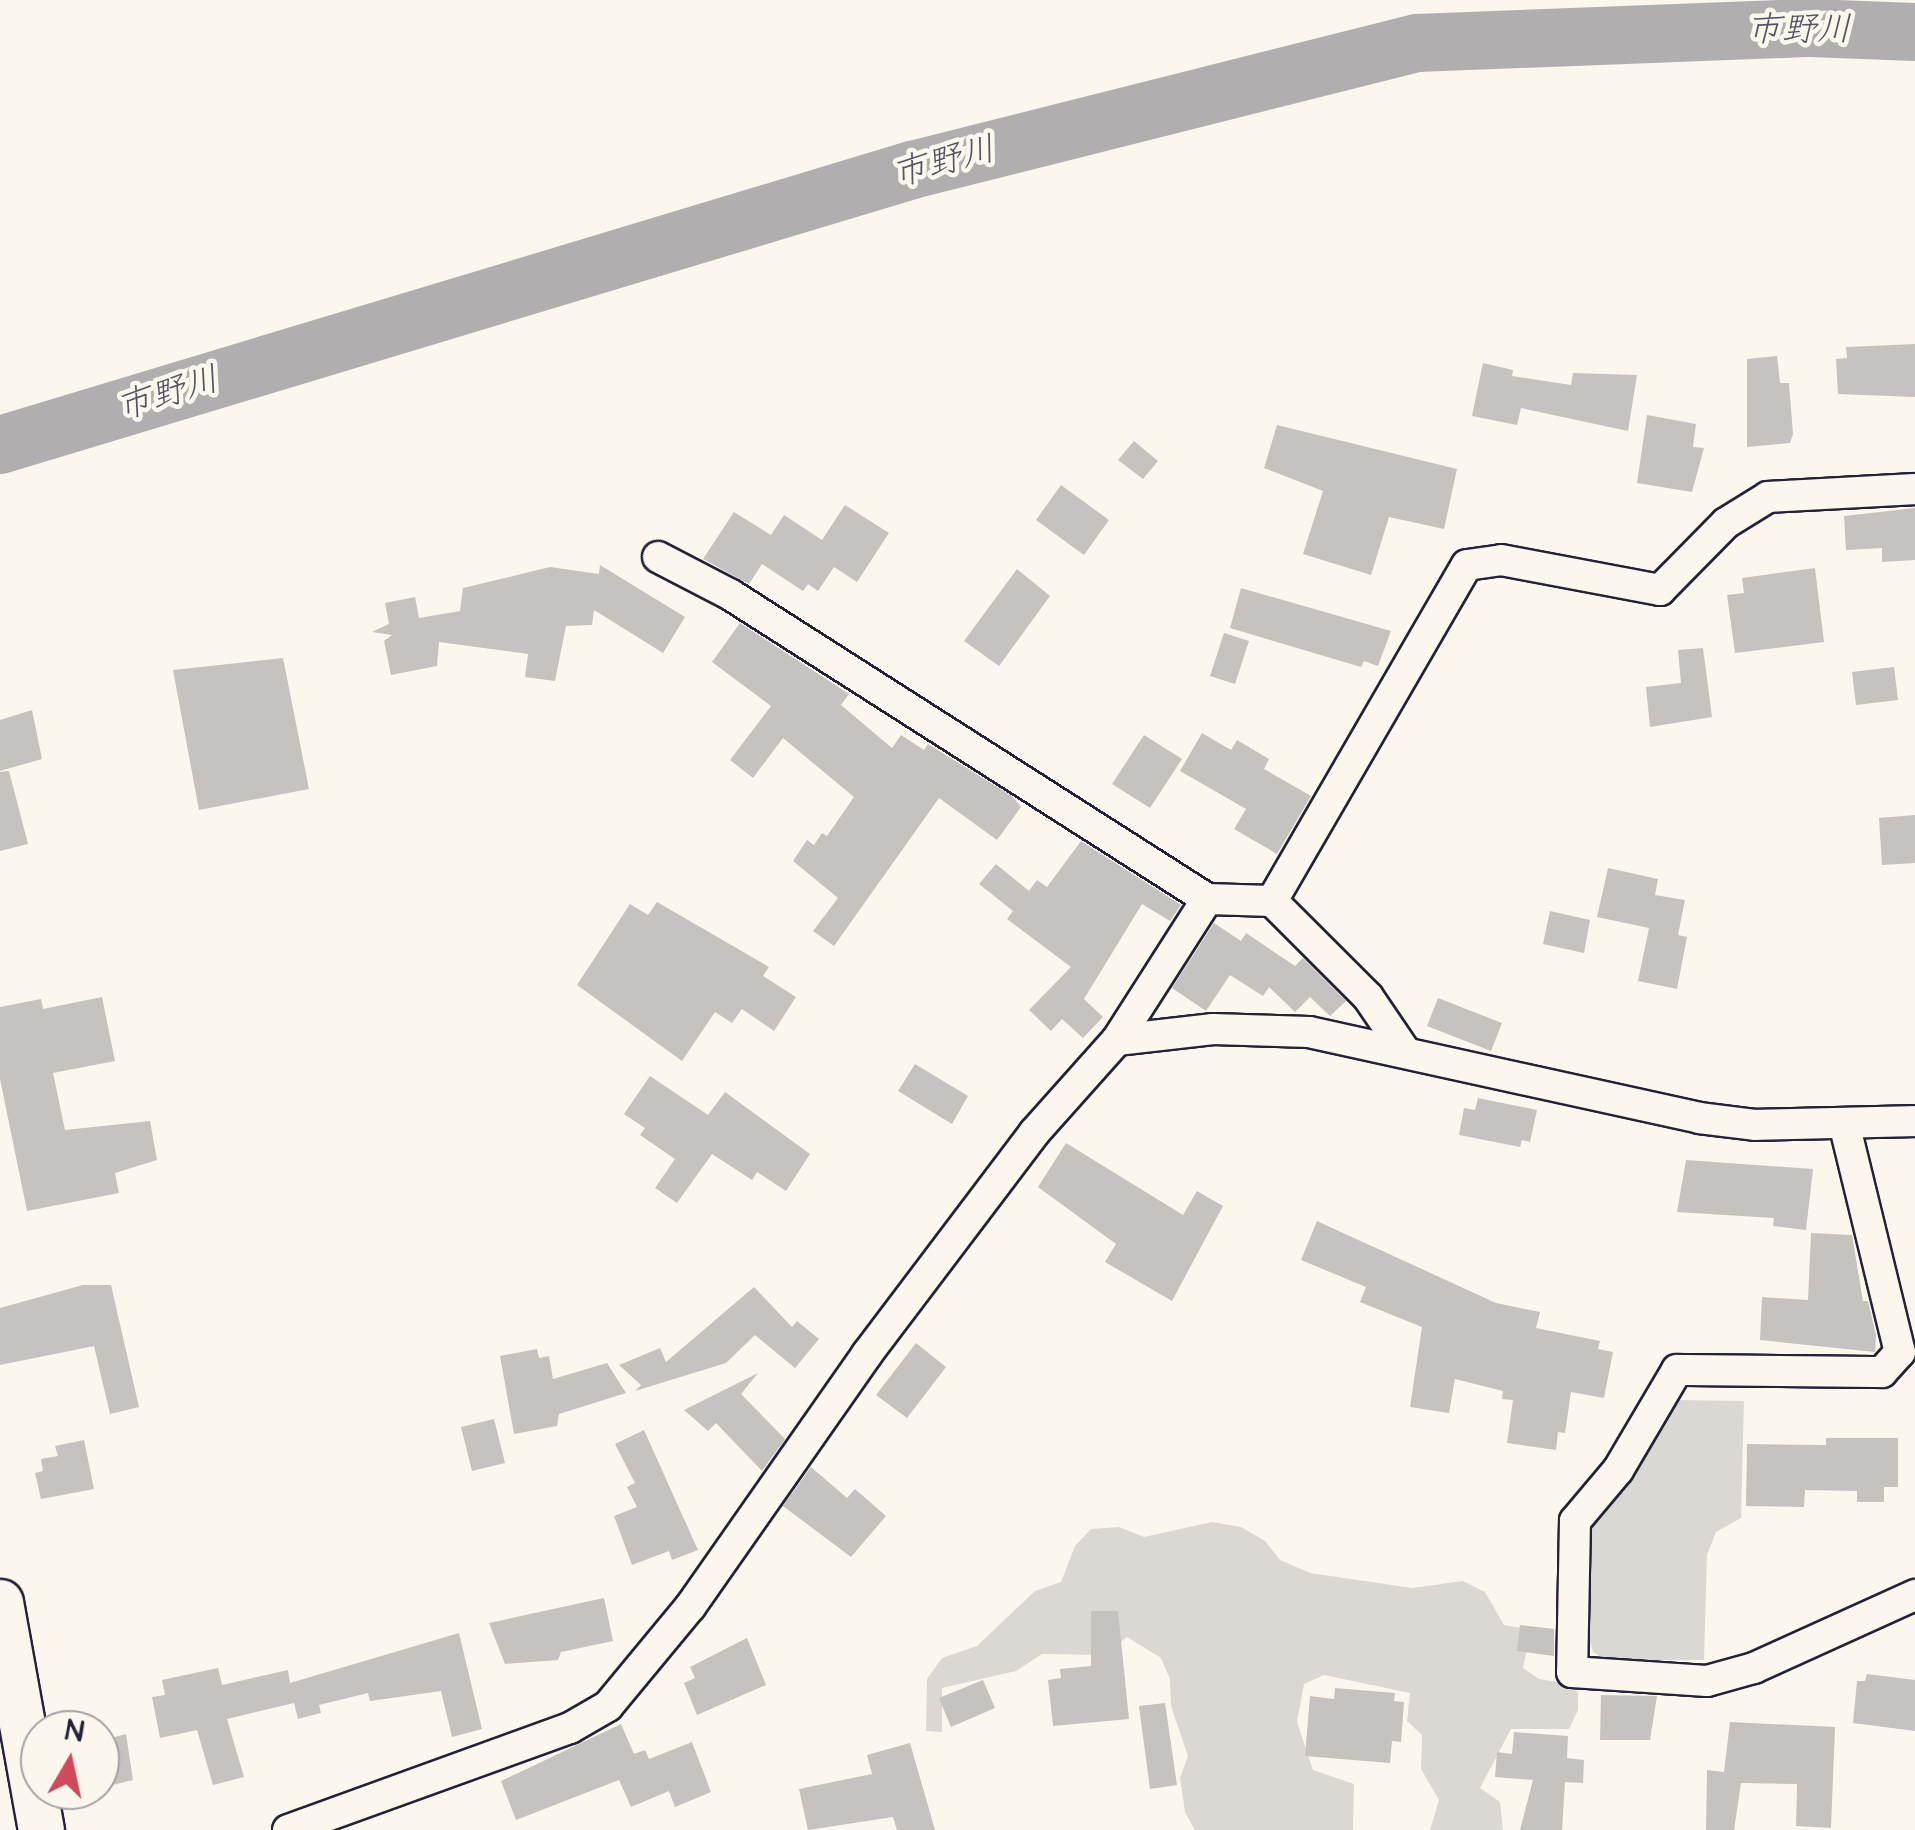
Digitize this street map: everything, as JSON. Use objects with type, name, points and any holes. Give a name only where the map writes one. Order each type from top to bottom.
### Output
[{"type":"main road","points":[[0,1602],[42,1830]]},
{"type":"street","points":[[1272,901],[1467,565],[1501,560],[1660,590],[1726,523],[1768,498],[1915,489]]},
{"type":"street","points":[[658,556],[731,595],[1207,899],[1272,901],[1368,997],[1404,1050]]},
{"type":"street","points":[[288,1830],[570,1728],[608,1706],[690,1607],[867,1354],[1034,1133],[1117,1040],[1207,899]]},
{"type":"street","points":[[1117,1040],[1213,1030],[1309,1032],[1404,1050],[1614,1104],[1755,1125],[1915,1121]]},
{"type":"street","points":[[1844,1123],[1900,1352],[1882,1372],[1677,1370],[1618,1470],[1575,1521],[1572,1672],[1707,1682],[1754,1668],[1915,1595]]},
{"type":"shaded area","points":[[1674,1400],[1744,1401],[1741,1518],[1716,1532],[1707,1555],[1704,1660],[1606,1660],[1593,1652],[1589,1637],[1592,1519],[1641,1465]]},
{"type":"shaded area","points":[[1212,1522],[1241,1527],[1265,1541],[1280,1560],[1310,1573],[1412,1588],[1463,1581],[1485,1592],[1504,1625],[1521,1628],[1529,1639],[1523,1668],[1539,1679],[1570,1684],[1578,1693],[1578,1710],[1569,1729],[1511,1729],[1480,1788],[1500,1802],[1503,1830],[1430,1830],[1439,1800],[1421,1769],[1422,1735],[1407,1721],[1410,1693],[1324,1675],[1304,1684],[1297,1722],[1313,1770],[1354,1784],[1353,1830],[1195,1830],[1185,1812],[1180,1778],[1188,1756],[1171,1706],[1170,1679],[1161,1658],[1127,1637],[1104,1655],[1042,1654],[1016,1671],[942,1688],[942,1732],[926,1731],[927,1679],[942,1658],[977,1646],[1035,1591],[1061,1582],[1075,1546],[1091,1529],[1119,1527],[1144,1537]]},
{"type":"building","points":[[1915,344],[1915,397],[1838,394],[1836,359],[1847,358],[1846,347]]},
{"type":"building","points":[[1777,356],[1780,383],[1789,383],[1793,434],[1790,443],[1747,447],[1747,359]]},
{"type":"building","points":[[1483,363],[1513,370],[1512,376],[1571,385],[1573,373],[1637,375],[1628,431],[1521,408],[1517,425],[1472,416]]},
{"type":"building","points":[[1647,415],[1696,424],[1693,447],[1704,448],[1692,492],[1637,483]]},
{"type":"building","points":[[1277,425],[1457,469],[1444,529],[1389,517],[1371,575],[1303,554],[1323,491],[1264,468]]},
{"type":"building","points":[[1134,441],[1158,461],[1143,479],[1118,460]]},
{"type":"building","points":[[1061,485],[1109,520],[1084,555],[1036,520]]},
{"type":"building","points":[[845,505],[889,533],[857,582],[834,567],[818,591],[808,584],[803,591],[762,564],[749,584],[703,559],[734,512],[771,535],[784,515],[822,540]]},
{"type":"building","points":[[1915,508],[1915,560],[1882,562],[1882,548],[1846,550],[1844,516]]},
{"type":"building","points":[[600,565],[685,617],[663,653],[594,610],[592,625],[566,626],[555,681],[525,677],[528,654],[439,642],[437,666],[391,675],[384,641],[392,635],[372,632],[389,624],[385,603],[415,597],[419,618],[460,611],[463,588],[550,567],[599,574]]},
{"type":"building","points":[[1815,568],[1824,642],[1735,653],[1727,595],[1744,593],[1742,578]]},
{"type":"building","points":[[1017,569],[1050,596],[999,666],[964,641]]},
{"type":"building","points":[[1241,588],[1391,631],[1378,666],[1364,661],[1361,667],[1230,628]]},
{"type":"building","points":[[740,623],[849,694],[841,705],[892,748],[901,735],[924,750],[928,744],[1012,796],[1021,807],[997,840],[939,798],[834,946],[813,931],[838,898],[793,861],[807,840],[814,845],[822,833],[827,836],[854,797],[783,738],[753,778],[730,760],[771,706],[712,662]]},
{"type":"building","points":[[1224,633],[1249,641],[1235,684],[1210,676]]},
{"type":"building","points":[[1703,648],[1712,717],[1650,727],[1646,687],[1681,683],[1678,650]]},
{"type":"building","points":[[283,658],[309,789],[199,810],[173,670]]},
{"type":"building","points":[[1894,667],[1898,700],[1856,705],[1852,672]]},
{"type":"building","points":[[32,710],[42,759],[0,771],[0,720]]},
{"type":"building","points":[[1202,733],[1231,750],[1237,740],[1269,759],[1264,769],[1311,796],[1277,854],[1234,829],[1246,809],[1180,771]]},
{"type":"building","points":[[1144,735],[1182,759],[1150,808],[1112,784]]},
{"type":"building","points":[[9,771],[28,844],[0,851],[0,772]]},
{"type":"building","points":[[1915,815],[1915,863],[1882,865],[1879,818]]},
{"type":"building","points":[[1081,841],[1181,905],[1170,921],[1142,904],[1084,999],[1103,1017],[1083,1038],[1062,1019],[1051,1031],[1029,1010],[1071,967],[1007,919],[1013,911],[979,884],[996,864],[1029,891],[1037,880],[1047,887]]},
{"type":"building","points":[[1608,868],[1658,879],[1655,895],[1685,900],[1678,935],[1687,937],[1677,989],[1638,981],[1649,928],[1597,917]]},
{"type":"building","points":[[657,902],[769,967],[763,976],[796,997],[774,1031],[742,1009],[732,1023],[715,1012],[682,1061],[577,985],[630,904],[648,915]]},
{"type":"building","points":[[1550,911],[1590,920],[1584,953],[1543,944]]},
{"type":"building","points":[[1214,923],[1241,941],[1246,933],[1295,966],[1303,958],[1346,1001],[1330,1016],[1310,997],[1295,1012],[1269,987],[1263,996],[1230,975],[1206,1011],[1172,988]]},
{"type":"building","points":[[102,997],[115,1061],[53,1073],[65,1130],[150,1121],[157,1160],[115,1173],[119,1193],[27,1211],[0,1079],[0,1007],[41,999],[43,1009]]},
{"type":"building","points":[[1438,998],[1502,1023],[1491,1051],[1427,1026]]},
{"type":"building","points":[[915,1064],[968,1096],[952,1124],[898,1091]]},
{"type":"building","points":[[650,1076],[708,1115],[725,1092],[810,1154],[786,1191],[757,1172],[752,1180],[712,1154],[677,1203],[655,1188],[675,1159],[640,1135],[645,1128],[624,1114]]},
{"type":"building","points":[[1478,1098],[1537,1110],[1530,1142],[1522,1140],[1520,1147],[1459,1135],[1464,1108],[1475,1110]]},
{"type":"building","points":[[1066,1143],[1183,1215],[1197,1191],[1223,1206],[1172,1301],[1105,1262],[1116,1244],[1038,1187]]},
{"type":"building","points":[[1686,1160],[1813,1169],[1806,1230],[1773,1226],[1774,1218],[1677,1212]]},
{"type":"building","points":[[1317,1221],[1496,1303],[1540,1312],[1536,1328],[1600,1341],[1598,1349],[1613,1352],[1604,1398],[1571,1392],[1565,1433],[1558,1432],[1556,1450],[1507,1443],[1513,1400],[1502,1399],[1503,1391],[1455,1379],[1449,1413],[1410,1407],[1422,1327],[1360,1302],[1366,1287],[1301,1260]]},
{"type":"building","points":[[1811,1233],[1852,1235],[1863,1301],[1868,1301],[1876,1335],[1875,1352],[1760,1340],[1762,1297],[1808,1300]]},
{"type":"building","points":[[83,1285],[111,1285],[139,1407],[110,1414],[94,1346],[0,1365],[0,1308]]},
{"type":"building","points":[[754,1287],[792,1327],[797,1321],[819,1339],[795,1368],[755,1335],[726,1363],[635,1391],[641,1385],[619,1365],[660,1348],[666,1362]]},
{"type":"building","points":[[916,1343],[946,1367],[907,1418],[876,1395]]},
{"type":"building","points":[[537,1349],[539,1358],[549,1356],[553,1379],[607,1363],[626,1393],[559,1414],[557,1426],[514,1434],[500,1356]]},
{"type":"building","points":[[758,1373],[741,1394],[785,1439],[762,1471],[716,1423],[708,1431],[684,1410]]},
{"type":"building","points":[[494,1419],[505,1463],[472,1471],[461,1427]]},
{"type":"building","points":[[644,1430],[698,1550],[672,1560],[669,1551],[632,1565],[614,1516],[637,1507],[627,1487],[635,1483],[615,1444]]},
{"type":"building","points":[[1826,1438],[1898,1438],[1898,1487],[1884,1487],[1884,1502],[1857,1502],[1857,1491],[1805,1490],[1804,1507],[1746,1506],[1747,1444],[1826,1445]]},
{"type":"building","points":[[84,1440],[94,1489],[41,1499],[35,1473],[43,1471],[41,1459],[58,1456],[55,1446]]},
{"type":"building","points":[[811,1467],[847,1498],[855,1489],[886,1516],[851,1557],[783,1506]]},
{"type":"building","points":[[604,1598],[613,1641],[561,1652],[558,1660],[505,1664],[489,1623]]},
{"type":"building","points":[[1091,1611],[1118,1611],[1129,1719],[1053,1726],[1048,1680],[1061,1678],[1060,1669],[1091,1666]]},
{"type":"building","points":[[1520,1625],[1554,1629],[1554,1656],[1517,1651]]},
{"type":"building","points":[[459,1633],[482,1729],[452,1737],[441,1691],[370,1701],[368,1693],[319,1705],[321,1713],[298,1719],[294,1703],[227,1719],[244,1777],[213,1785],[197,1730],[160,1738],[152,1697],[165,1695],[162,1680],[218,1668],[222,1685],[288,1670],[290,1683]]},
{"type":"building","points":[[747,1638],[766,1685],[697,1715],[684,1683],[695,1678],[690,1667]]},
{"type":"building","points":[[1867,1674],[1915,1680],[1915,1731],[1853,1723],[1857,1681],[1865,1681]]},
{"type":"building","points":[[983,1680],[995,1708],[951,1727],[939,1698]]},
{"type":"building","points":[[1335,1688],[1395,1693],[1394,1701],[1404,1702],[1401,1742],[1392,1741],[1390,1763],[1305,1756],[1310,1696],[1334,1699]]},
{"type":"building","points":[[1601,1695],[1657,1696],[1650,1740],[1600,1740]]},
{"type":"building","points":[[1165,1703],[1177,1785],[1150,1789],[1139,1706]]},
{"type":"building","points":[[1730,1722],[1835,1727],[1831,1828],[1796,1826],[1797,1784],[1741,1783],[1734,1830],[1706,1830],[1707,1770],[1724,1772]]},
{"type":"building","points":[[621,1724],[634,1754],[645,1750],[649,1759],[692,1742],[711,1792],[675,1807],[669,1791],[631,1807],[619,1780],[516,1820],[501,1781]]},
{"type":"building","points":[[1514,1732],[1568,1736],[1567,1758],[1584,1760],[1583,1783],[1565,1782],[1562,1830],[1520,1830],[1533,1780],[1495,1777],[1497,1752],[1512,1754]]},
{"type":"building","points":[[126,1734],[133,1780],[120,1783],[120,1736]]},
{"type":"building","points":[[910,1743],[935,1830],[897,1830],[893,1817],[808,1830],[799,1789],[872,1774],[867,1755]]},
{"type":"waterway","name":"市野川","points":[[0,445],[912,170],[1417,43],[1811,28],[1915,32]]}]
